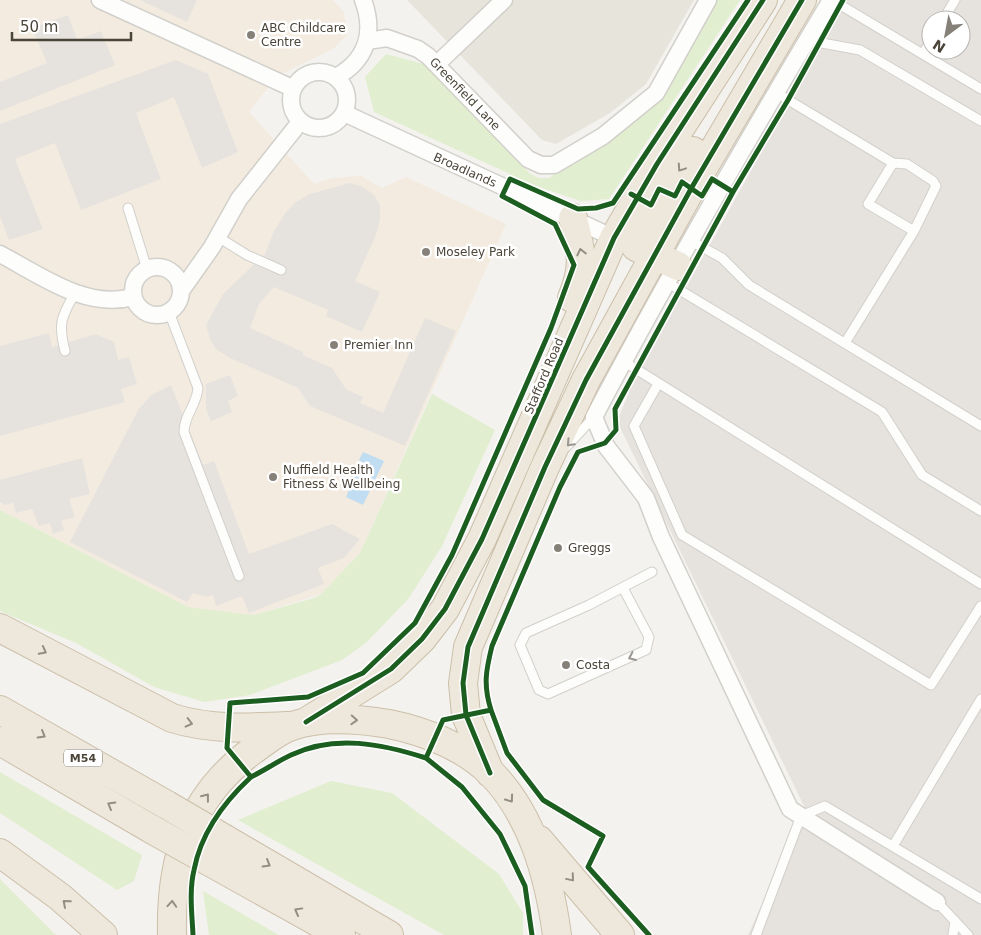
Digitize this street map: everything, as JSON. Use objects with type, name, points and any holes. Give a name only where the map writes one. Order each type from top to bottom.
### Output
[{"type":"highway","name":"Stafford Road","points":[[172,935],[171,909],[175,874],[186,832],[201,804],[238,762],[391,669],[422,639],[445,609],[482,539],[614,238],[657,164],[763,0]]},
{"type":"highway","points":[[620,935],[528,827],[490,773],[466,716],[463,683],[464,665],[474,631],[545,466],[586,380],[653,255],[766,84],[802,0]]},
{"type":"highway","points":[[614,238],[624,238],[632,235],[650,220],[715,120],[766,84]]},
{"type":"highway","points":[[537,416],[560,327],[580,277],[583,260],[572,218]]},
{"type":"highway","points":[[614,238],[653,255],[673,274]]},
{"type":"highway","points":[[537,416],[574,363],[632,265],[642,258],[653,255]]},
{"type":"highway","points":[[0,628],[172,718],[191,724],[217,728],[344,720],[373,721],[399,726],[435,738],[464,754],[490,773]]},
{"type":"highway","name":"M54","points":[[0,710],[390,935]]},
{"type":"highway","name":"M54","points":[[0,741],[153,830],[341,935]]},
{"type":"highway","points":[[528,827],[552,902],[557,935]]},
{"type":"highway","points":[[0,853],[60,897],[103,935]]},
{"type":"street","points":[[100,0],[292,88]]},
{"type":"street","points":[[336,77],[348,70],[362,53],[367,41],[370,31],[369,16],[363,0]]},
{"type":"street","points":[[437,64],[504,0]]},
{"type":"street","name":"Greenfield Lane","points":[[367,41],[387,38],[418,49],[437,64],[528,159],[541,166],[554,166],[603,136],[656,93],[708,0]]},
{"type":"street","points":[[832,0],[809,37],[766,84],[691,241],[622,361],[594,417],[606,446],[646,498],[661,537],[790,808],[937,902]]},
{"type":"street","points":[[311,72],[328,73],[336,77],[346,90],[347,106],[344,113],[332,125],[324,128],[307,126],[300,122],[291,106],[292,88],[303,76],[311,72]]},
{"type":"street","name":"Broadlands","points":[[344,113],[614,238]]},
{"type":"street","points":[[199,264],[166,269],[147,269],[138,276],[133,287],[133,297],[140,309],[156,315],[169,312],[176,307],[181,291],[218,237],[239,199],[300,122]]},
{"type":"street","points":[[0,254],[75,293],[118,301],[133,297]]},
{"type":"street","points":[[166,269],[178,279],[181,291]]},
{"type":"lane","points":[[832,0],[921,53]]},
{"type":"lane","points":[[809,37],[822,44],[860,50],[981,121]]},
{"type":"lane","points":[[933,60],[981,88]]},
{"type":"lane","points":[[766,84],[893,163],[907,164],[934,181],[936,186],[914,231],[845,343]]},
{"type":"lane","points":[[893,163],[868,204],[914,231]]},
{"type":"lane","points":[[128,208],[147,269]]},
{"type":"lane","points":[[218,237],[247,255],[281,270]]},
{"type":"lane","points":[[691,241],[722,258],[749,285],[981,426]]},
{"type":"lane","points":[[673,274],[882,412],[922,475],[981,512]]},
{"type":"lane","points":[[66,352],[60,328],[62,318],[75,293]]},
{"type":"lane","points":[[169,312],[198,388],[198,398],[184,423],[184,432],[240,576]]},
{"type":"lane","points":[[622,361],[981,584]]},
{"type":"lane","points":[[658,384],[634,426],[682,535],[931,685],[981,606]]},
{"type":"lane","points":[[545,466],[594,417]]},
{"type":"lane","points":[[623,588],[649,637],[646,650],[548,694],[539,690],[520,645],[526,634],[623,588],[626,584],[652,572]]},
{"type":"lane","points":[[893,846],[981,699]]},
{"type":"lane","points":[[756,935],[801,816],[825,806],[981,899]]},
{"type":"lane","points":[[937,902],[968,935]]},
{"type":"lane","points":[[953,935],[955,921]]},
{"type":"shaded area","points":[[0,0],[333,0],[344,12],[347,35],[333,49],[277,76],[249,112],[314,184],[332,178],[361,176],[382,188],[406,177],[506,224],[360,553],[321,594],[254,615],[188,607],[0,510]]},
{"type":"shaded area","points":[[140,0],[197,0],[187,22]]},
{"type":"shaded area","points":[[407,0],[694,0],[646,84],[610,113],[556,144],[542,140]]},
{"type":"shaded area","points":[[846,0],[981,0],[981,935],[748,935],[805,808],[617,421],[634,381]]},
{"type":"shaded area","points":[[68,15],[77,40],[101,31],[115,65],[0,111],[0,82],[47,63],[32,28]]},
{"type":"shaded area","points":[[822,43],[860,50],[981,121],[981,181],[805,74]]},
{"type":"shaded area","points":[[176,60],[208,74],[238,152],[202,168],[174,97],[136,113],[161,179],[81,210],[55,143],[15,159],[43,229],[9,240],[0,216],[0,124]]},
{"type":"shaded area","points":[[830,100],[950,173],[845,343],[749,285],[763,263],[764,239],[752,231]]},
{"type":"shaded area","points":[[350,183],[363,187],[374,195],[380,205],[380,220],[376,235],[355,281],[380,292],[362,332],[326,316],[328,310],[274,287],[259,304],[250,328],[303,352],[303,355],[332,368],[346,389],[363,397],[360,403],[383,413],[425,318],[456,331],[405,446],[310,406],[298,388],[230,358],[216,349],[210,339],[206,325],[223,294],[265,254],[274,231],[286,212],[296,202],[310,194]]},
{"type":"shaded area","points":[[49,333],[52,347],[96,334],[114,342],[118,360],[129,357],[137,384],[121,389],[125,402],[0,436],[0,346]]},
{"type":"shaded area","points":[[230,375],[238,396],[228,401],[232,412],[211,421],[206,409],[206,384]]},
{"type":"shaded area","points":[[171,385],[203,465],[214,461],[249,554],[332,524],[360,539],[344,558],[318,568],[324,584],[249,613],[242,596],[216,606],[213,595],[206,597],[193,593],[187,602],[70,542],[138,410],[151,395]]},
{"type":"shaded area","points":[[82,458],[90,494],[69,499],[75,517],[61,521],[64,530],[53,534],[50,523],[39,526],[32,509],[16,513],[13,503],[5,505],[0,502],[0,480]]},
{"type":"shaded area","points":[[814,838],[874,876],[851,913],[826,897],[801,841]]},
{"type":"green space","points":[[711,0],[740,0],[609,199],[581,201],[536,186],[374,112],[365,77],[386,54],[435,67],[530,174],[539,178],[549,178],[653,105]]},
{"type":"green space","points":[[432,394],[495,430],[442,546],[409,598],[366,643],[342,660],[250,695],[204,702],[154,687],[78,644],[0,611],[0,510],[188,607],[254,615],[314,598],[321,594],[360,553]]},
{"type":"green space","points":[[0,772],[142,855],[134,881],[117,890],[0,813]]},
{"type":"green space","points":[[331,781],[392,793],[499,874],[523,913],[523,935],[444,935],[238,820]]},
{"type":"green space","points":[[0,879],[56,935],[0,935]]},
{"type":"green space","points":[[203,891],[279,935],[209,935]]},
{"type":"water","points":[[363,452],[384,461],[363,505],[346,497],[362,462],[359,460]]},
{"type":"cycle path","points":[[649,935],[588,867],[603,836],[543,800],[507,753],[491,710],[443,720],[426,758],[376,745],[341,743],[324,745],[291,755],[251,777],[227,748],[230,703],[308,697],[363,673],[415,623],[452,555],[551,328],[574,265],[555,224],[502,196],[510,179],[578,209],[596,208],[613,203],[748,0]]},
{"type":"cycle path","points":[[306,722],[391,669],[422,639],[445,609],[482,539],[614,238],[657,164],[763,0]]},
{"type":"cycle path","points":[[490,773],[466,715],[463,683],[468,647],[545,467],[586,380],[692,187],[802,0]]},
{"type":"cycle path","points":[[733,192],[788,100],[843,0]]},
{"type":"cycle path","points":[[491,710],[486,678],[492,646],[560,487],[578,452],[605,443],[616,430],[615,409],[733,192],[712,179],[702,196],[682,182],[675,196],[659,189],[651,205],[631,194]]},
{"type":"cycle path","points":[[426,758],[462,787],[500,834],[525,886],[532,935]]},
{"type":"cycle path","points":[[193,935],[191,902],[197,856],[215,819],[251,777]]},
{"type":"place","name":"ABC Childcare Centre","points":[[251,35]]},
{"type":"place","name":"Moseley Park","points":[[426,252]]},
{"type":"place","name":"Premier Inn","points":[[334,345]]},
{"type":"place","name":"Nuffield Health Fitness & Wellbeing","points":[[273,477]]},
{"type":"place","name":"Greggs","points":[[558,548]]},
{"type":"place","name":"Costa","points":[[566,665]]}]
